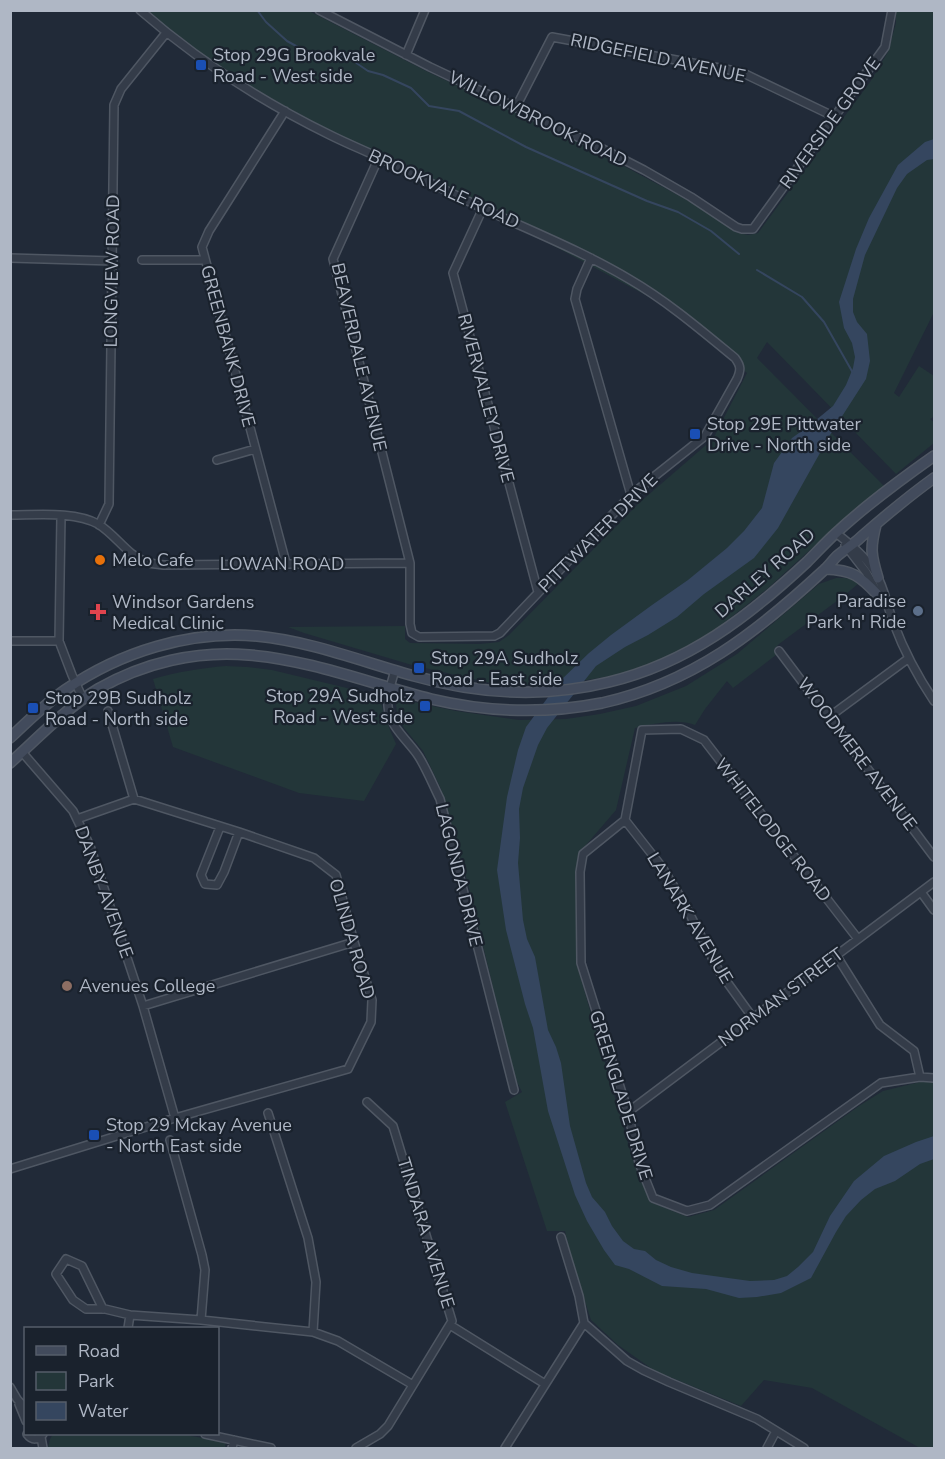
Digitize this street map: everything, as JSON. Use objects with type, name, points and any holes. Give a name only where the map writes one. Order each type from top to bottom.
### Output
[{"type":"main road","name":"DARLEY ROAD","points":[[12,737],[45,706],[75,683],[111,663],[146,649],[195,638],[252,636],[277,639],[463,687],[493,691],[564,690],[612,681],[661,666],[726,629],[769,596],[883,492],[934,456]]},
{"type":"main road","name":"DARLEY ROAD","points":[[10,763],[62,715],[112,682],[152,666],[214,654],[248,655],[283,660],[463,705],[544,710],[600,703],[635,694],[708,662],[749,634],[877,522],[934,478]]},
{"type":"main road","points":[[877,522],[871,545],[878,578]]},
{"type":"main road","points":[[825,569],[858,576],[878,595]]},
{"type":"main road","points":[[12,737],[22,752]]},
{"type":"street","name":"BROOKVALE ROAD","points":[[140,10],[166,33],[215,68],[285,111],[330,135],[631,279],[681,314],[735,358],[740,364],[741,371]]},
{"type":"street","name":"WILLOWBROOK ROAD","points":[[319,10],[406,55],[644,170],[692,197],[736,226],[742,229],[753,229]]},
{"type":"street","points":[[406,55],[425,10]]},
{"type":"street","name":"RIVERSIDE GROVE","points":[[753,229],[885,47],[892,10]]},
{"type":"street","name":"LONGVIEW ROAD","points":[[99,525],[109,504],[114,105],[121,88],[166,33]]},
{"type":"street","name":"RIDGEFIELD AVENUE","points":[[516,107],[552,36],[741,72],[835,117]]},
{"type":"street","name":"GREENBANK DRIVE","points":[[285,111],[209,231],[202,247],[286,563]]},
{"type":"street","name":"BEAVERDALE AVENUE","points":[[379,157],[333,259],[410,563],[412,633],[419,638],[494,636]]},
{"type":"street","name":"RIVERVALLEY DRIVE","points":[[483,208],[453,273],[538,592]]},
{"type":"street","points":[[10,258],[113,261]]},
{"type":"street","points":[[591,258],[575,299],[631,495]]},
{"type":"street","points":[[142,260],[205,260]]},
{"type":"street","name":"PITTWATER DRIVE","points":[[494,636],[500,633],[631,495],[705,436],[741,371]]},
{"type":"street","points":[[216,460],[255,449]]},
{"type":"street","name":"LOWAN ROAD","points":[[10,515],[82,518],[99,525],[132,554],[147,563],[164,565],[410,563]]},
{"type":"street","points":[[61,516],[59,641],[83,699]]},
{"type":"street","points":[[836,533],[868,563],[878,578],[909,658],[934,701]]},
{"type":"street","points":[[849,547],[866,572],[893,621]]},
{"type":"street","points":[[10,641],[59,641]]},
{"type":"street","name":"WOODMERE AVENUE","points":[[779,651],[934,857]]},
{"type":"street","points":[[829,717],[909,658]]},
{"type":"street","name":"LAGONDA DRIVE","points":[[395,670],[388,708],[394,724],[419,757],[440,799],[514,1090]]},
{"type":"street","points":[[78,819],[134,800],[108,711]]},
{"type":"street","name":"WHITELODGE ROAD","points":[[625,820],[642,730],[681,729],[704,740],[858,939]]},
{"type":"street","name":"DANBY AVENUE","points":[[22,752],[64,799],[78,819],[90,846],[143,1006],[174,1118]]},
{"type":"street","name":"OLINDA ROAD","points":[[134,800],[314,858],[336,875],[372,1000],[371,1022],[348,1069],[174,1118]]},
{"type":"street","name":"LANARK AVENUE","points":[[625,820],[662,867],[684,903],[719,971],[753,1018]]},
{"type":"street","name":"GREENGLADE DRIVE","points":[[625,820],[583,854],[580,872],[580,963],[628,1112],[639,1163],[653,1198],[687,1211],[710,1205],[881,1083],[920,1077],[934,1078]]},
{"type":"street","points":[[220,826],[201,875],[205,884],[217,885],[239,832]]},
{"type":"street","name":"NORMAN STREET","points":[[628,1112],[934,882]]},
{"type":"street","points":[[921,892],[934,909]]},
{"type":"street","points":[[143,1006],[354,942]]},
{"type":"street","points":[[836,956],[880,1025],[914,1051],[920,1077]]},
{"type":"street","name":"TINDARA AVENUE","points":[[356,1449],[380,1434],[388,1426],[452,1321],[393,1126],[367,1102]]},
{"type":"street","points":[[268,1113],[308,1238],[316,1282],[313,1332]]},
{"type":"street","points":[[10,1168],[174,1118]]},
{"type":"street","points":[[170,1140],[205,1270],[201,1320]]},
{"type":"street","points":[[561,1237],[579,1296],[584,1323],[627,1361],[669,1382],[750,1416],[804,1449]]},
{"type":"street","points":[[103,1309],[82,1266],[66,1258],[56,1274],[73,1300],[86,1309],[313,1332],[338,1341],[413,1385]]},
{"type":"street","points":[[128,1327],[130,1315]]},
{"type":"street","points":[[505,1449],[584,1323]]},
{"type":"street","points":[[450,1325],[544,1384]]},
{"type":"street","points":[[10,1387],[24,1417]]},
{"type":"street","points":[[17,1399],[24,1407]]},
{"type":"street","points":[[767,1449],[776,1431]]},
{"type":"street","points":[[210,1435],[271,1449]]},
{"type":"street","points":[[37,1449],[40,1436]]},
{"type":"street","points":[[40,1436],[43,1449]]},
{"type":"street","points":[[232,1449],[234,1440]]},
{"type":"green space","points":[[143,11],[309,11],[428,72],[592,149],[689,201],[736,232],[748,235],[758,233],[870,82],[888,52],[896,23],[896,11],[934,11],[934,312],[894,393],[899,397],[919,366],[934,376],[934,415],[930,419],[934,422],[934,443],[896,474],[767,342],[757,358],[884,486],[767,589],[715,630],[664,659],[617,675],[563,684],[540,685],[495,684],[412,665],[288,627],[405,626],[405,639],[410,643],[499,642],[509,635],[639,503],[713,439],[747,373],[681,314],[483,208],[379,157],[215,68]]},
{"type":"green space","points":[[836,578],[851,579],[859,583],[779,644],[774,649],[776,655],[733,688],[727,681],[695,725],[673,722],[635,728],[616,810],[580,852],[576,874],[577,965],[634,1164],[650,1202],[688,1217],[714,1210],[883,1091],[924,1081],[934,1083],[934,1448],[920,1448],[812,1388],[764,1380],[741,1406],[655,1371],[618,1345],[591,1320],[565,1231],[547,1231],[505,1102],[522,1092],[515,1078],[469,888],[441,789],[423,751],[404,728],[397,712],[395,698],[456,711],[519,720],[566,719],[636,706],[686,686],[737,654],[819,584]]},
{"type":"green space","points":[[226,666],[272,670],[380,696],[384,716],[396,744],[364,801],[299,793],[173,747],[153,679]]},
{"type":"green space","points":[[52,1435],[186,1435],[226,1442],[225,1448],[48,1448]]},
{"type":"water","points":[[934,139],[934,159],[927,160],[907,174],[897,188],[865,255],[853,299],[853,312],[857,322],[867,334],[870,361],[866,379],[830,435],[778,528],[754,558],[704,594],[677,617],[596,666],[547,728],[538,745],[523,788],[519,809],[518,863],[527,939],[535,957],[548,1030],[561,1063],[570,1126],[586,1183],[592,1197],[605,1212],[623,1241],[671,1267],[692,1273],[750,1281],[774,1280],[787,1276],[813,1252],[830,1216],[854,1181],[884,1156],[934,1136],[934,1159],[920,1164],[895,1181],[875,1189],[861,1200],[846,1216],[811,1278],[781,1293],[739,1298],[706,1289],[662,1286],[629,1269],[615,1265],[604,1250],[575,1195],[548,1111],[533,1028],[506,930],[497,870],[507,797],[518,750],[526,727],[560,681],[611,635],[688,580],[744,531],[762,508],[774,463],[792,438],[833,406],[846,385],[855,357],[852,343],[844,328],[839,302],[856,249],[869,218],[898,165],[925,142]]},
{"type":"waterway","points":[[257,10],[266,22],[287,41],[307,52],[349,58],[368,71],[411,88],[429,106],[459,111],[526,147],[647,201],[678,212],[711,231],[739,254]]},
{"type":"waterway","points":[[757,270],[802,297],[824,322],[853,373]]},
{"type":"place","name":"Stop 29G Brookvale Road - West side","points":[[201,65]]},
{"type":"place","name":"Stop 29E Pittwater Drive - North side","points":[[695,434]]},
{"type":"place","name":"Melo Cafe","points":[[100,560]]},
{"type":"place","name":"Paradise Park 'n' Ride","points":[[918,611]]},
{"type":"place","name":"Windsor Gardens Medical Clinic","points":[[98,612]]},
{"type":"place","name":"Stop 29A Sudholz Road - East side","points":[[419,668]]},
{"type":"place","name":"Stop 29A Sudholz Road - West side","points":[[425,706]]},
{"type":"place","name":"Stop 29B Sudholz Road - North side","points":[[33,708]]},
{"type":"place","name":"Avenues College","points":[[67,986]]},
{"type":"place","name":"Stop 29 Mckay Avenue - North East side","points":[[94,1135]]}]
